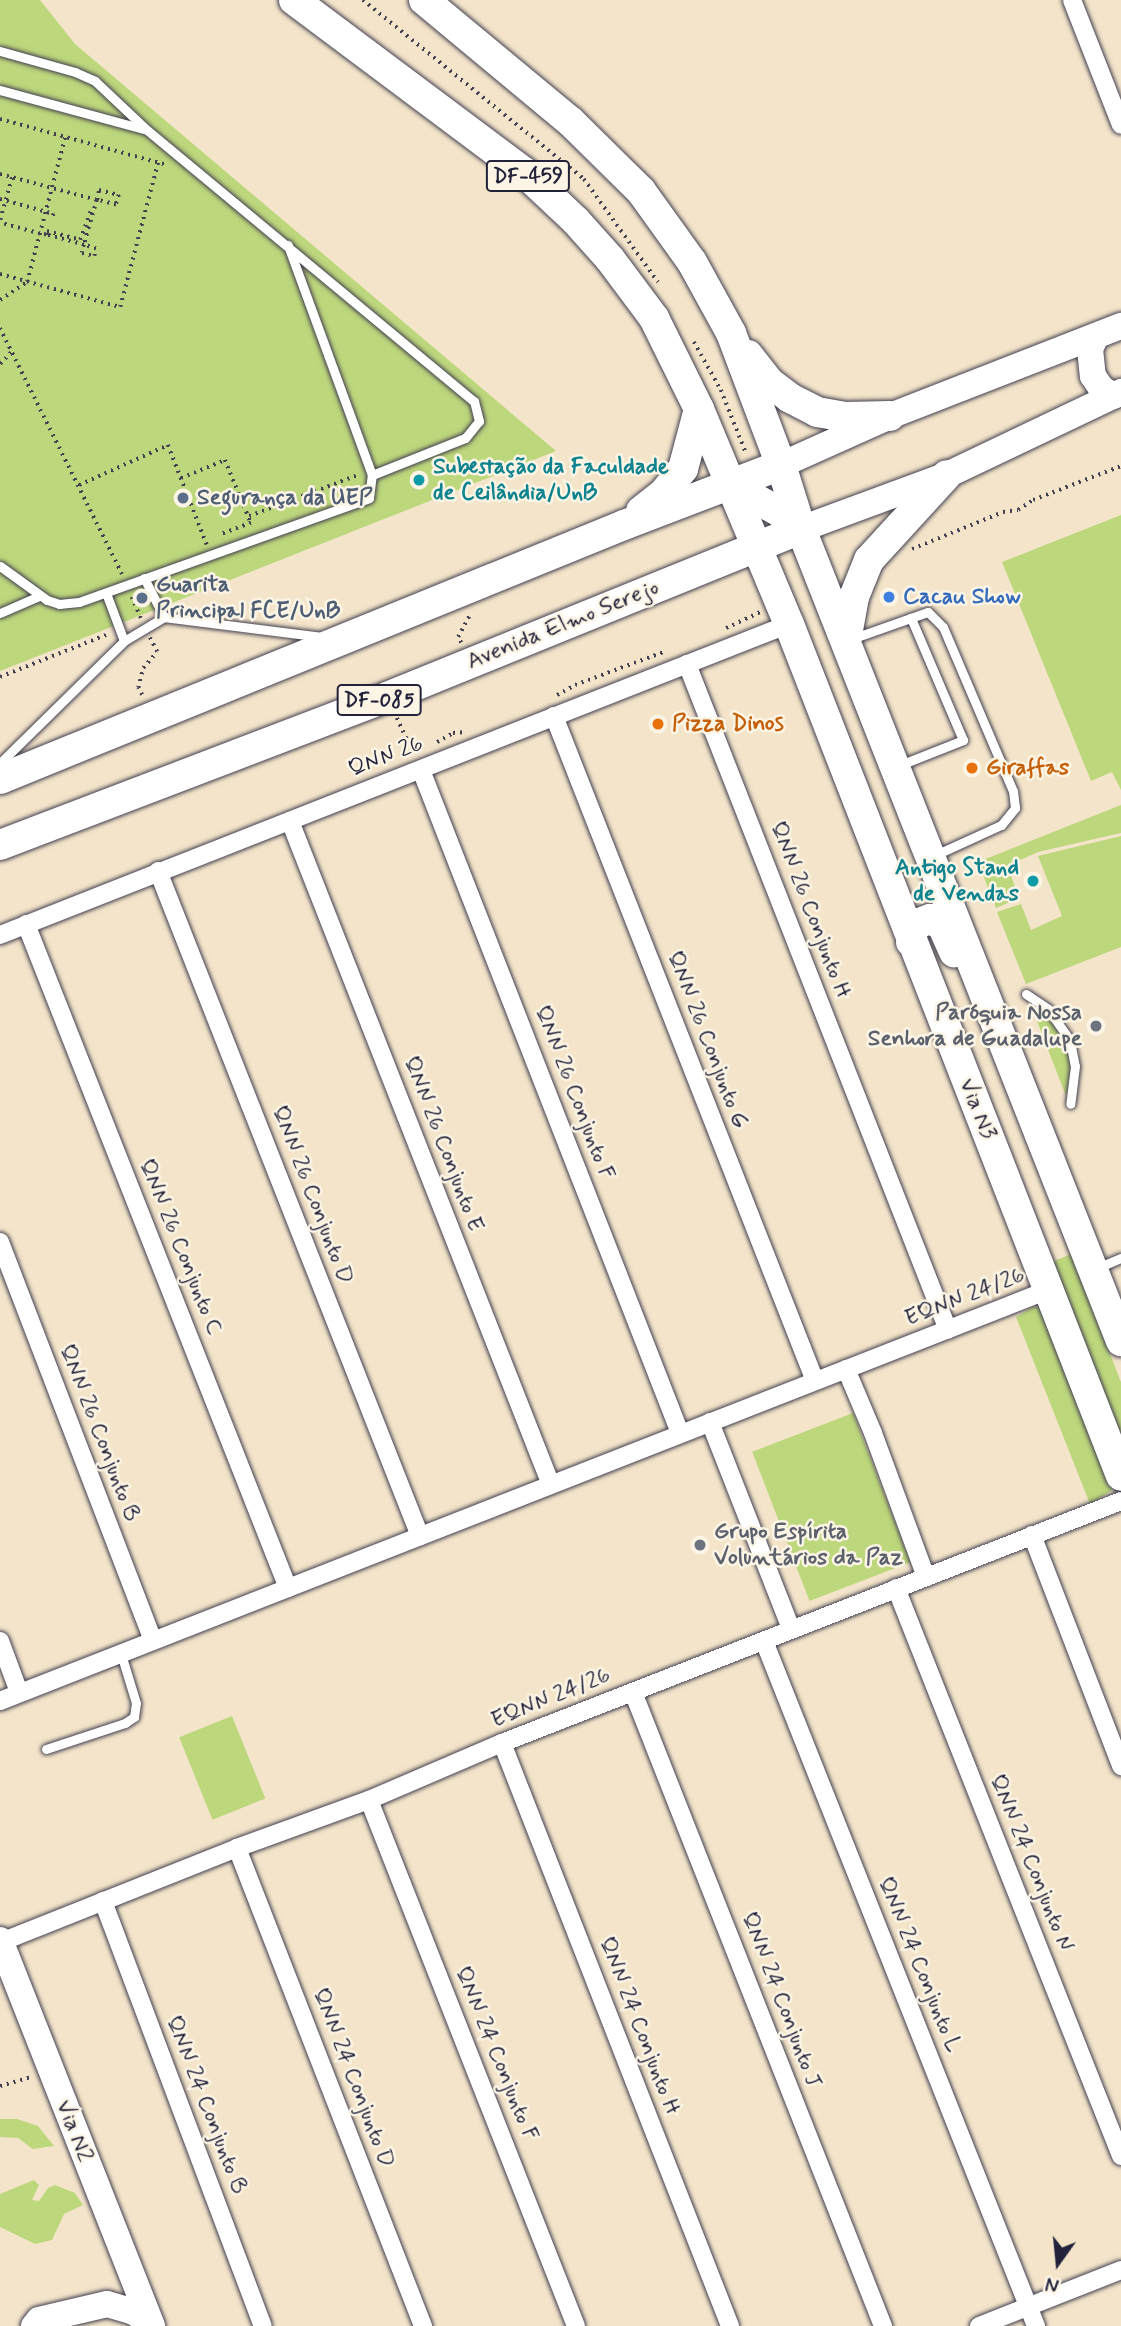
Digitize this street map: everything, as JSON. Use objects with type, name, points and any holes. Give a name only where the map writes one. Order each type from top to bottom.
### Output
[{"type":"main road","name":"DF-459","points":[[294,0],[524,172],[576,221],[610,259],[654,318],[699,409],[755,547]]},
{"type":"main road","name":"DF-459","points":[[424,0],[570,121],[641,191],[692,262],[731,333],[781,466],[801,529]]},
{"type":"main road","points":[[0,779],[624,525],[781,466],[890,416],[1121,326]]},
{"type":"main road","points":[[731,333],[769,382],[790,398],[817,412],[846,416],[890,416]]},
{"type":"main road","points":[[1096,336],[1089,363],[1093,376],[1101,388],[1117,394]]},
{"type":"main road","name":"Avenida Elmo Serejo","points":[[0,845],[489,657],[755,547],[947,475],[1117,394]]},
{"type":"main road","points":[[624,525],[664,493],[683,469],[699,409]]},
{"type":"main road","points":[[846,641],[854,597],[869,559],[947,475]]},
{"type":"main road","points":[[730,485],[801,529],[1121,1341]]},
{"type":"main road","name":"Via N3","points":[[755,547],[789,624],[1121,1476]]},
{"type":"main road","points":[[827,726],[863,780],[905,886],[915,892],[926,890],[934,881],[933,863]]},
{"type":"main road","points":[[911,942],[911,930],[918,921],[930,919],[942,925],[988,1040],[1034,1120]]},
{"type":"main road","name":"Via N2","points":[[0,1941],[151,2324]]},
{"type":"main road","name":"Via N2","points":[[34,2326],[40,2320],[107,2304],[132,2311],[151,2324]]},
{"type":"street","points":[[1072,0],[1121,125]]},
{"type":"street","name":"QNN 26","points":[[0,934],[290,821],[418,762],[554,716],[789,624]]},
{"type":"street","name":"QNN 26 Conjunto H","points":[[687,664],[948,1330]]},
{"type":"street","name":"QNN 26 Conjunto G","points":[[554,716],[815,1381]]},
{"type":"street","name":"QNN 26 Conjunto F","points":[[418,762],[680,1433]]},
{"type":"street","name":"QNN 26 Conjunto E","points":[[290,821],[551,1485]]},
{"type":"street","name":"QNN 26 Conjunto D","points":[[158,871],[420,1536]]},
{"type":"street","name":"QNN 26 Conjunto C","points":[[26,924],[289,1588]]},
{"type":"street","name":"QNN 26 Conjunto B","points":[[0,1242],[153,1641]]},
{"type":"street","name":"EQNN 24/26","points":[[0,1701],[1048,1290]]},
{"type":"street","points":[[846,1369],[873,1433],[926,1577]]},
{"type":"street","points":[[710,1422],[791,1629]]},
{"type":"street","name":"EQNN 24/26","points":[[0,1941],[237,1848],[369,1800],[502,1743],[1121,1501]]},
{"type":"street","points":[[1032,1535],[1121,1766]]},
{"type":"street","name":"QNN 24 Conjunto N","points":[[896,1588],[1121,2156]]},
{"type":"street","points":[[0,1641],[19,1692]]},
{"type":"street","name":"QNN 24 Conjunto L","points":[[764,1641],[1036,2326]]},
{"type":"street","name":"QNN 24 Conjunto J","points":[[633,1692],[883,2326]]},
{"type":"street","name":"QNN 24 Conjunto H","points":[[502,1743],[730,2326]]},
{"type":"street","name":"QNN 24 Conjunto F","points":[[369,1800],[576,2326]]},
{"type":"street","name":"QNN 24 Conjunto D","points":[[237,1848],[423,2326]]},
{"type":"street","name":"QNN 24 Conjunto B","points":[[103,1901],[262,2326]]},
{"type":"street","points":[[979,2326],[1121,2270]]},
{"type":"lane","points":[[0,51],[84,75],[102,86],[147,130],[288,243],[474,401],[478,408],[478,425],[464,438],[368,474]]},
{"type":"lane","points":[[0,90],[147,130]]},
{"type":"lane","points":[[0,566],[39,596],[55,603],[68,604],[368,500],[372,490],[368,474],[288,243]]},
{"type":"lane","points":[[144,578],[164,617]]},
{"type":"lane","points":[[106,593],[124,641]]},
{"type":"lane","points":[[0,613],[39,596]]},
{"type":"lane","points":[[846,641],[928,612],[943,627],[1013,791],[1015,808],[1001,825],[933,863]]},
{"type":"lane","points":[[0,763],[124,641],[164,617],[341,640]]},
{"type":"lane","points":[[895,767],[963,740],[911,618]]},
{"type":"lane","points":[[1026,994],[1057,1018],[1070,1041],[1076,1066],[1070,1104]]},
{"type":"lane","points":[[1093,1269],[1121,1258]]},
{"type":"lane","points":[[46,1749],[125,1723],[134,1717],[136,1703],[121,1654]]},
{"type":"path","points":[[0,119],[170,166]]},
{"type":"path","points":[[0,300],[27,282],[65,137]]},
{"type":"path","points":[[0,274],[120,307],[158,162]]},
{"type":"path","points":[[0,174],[12,177],[52,188],[97,200],[116,205],[119,195],[99,190],[97,200],[86,245],[0,222],[3,200],[12,177]]},
{"type":"path","points":[[3,200],[53,214]]},
{"type":"path","points":[[46,235],[47,231],[80,240],[90,210]]},
{"type":"path","points":[[0,328],[127,584]]},
{"type":"path","points":[[0,364],[12,351]]},
{"type":"path","points":[[79,485],[168,445],[211,555]]},
{"type":"path","points":[[181,478],[225,460],[249,516],[251,523],[205,541]]},
{"type":"path","points":[[249,516],[368,474]]},
{"type":"path","points":[[489,580],[458,636],[464,647],[489,657]]},
{"type":"path","points":[[142,697],[138,688],[143,668],[157,652],[145,627]]},
{"type":"path","points":[[0,677],[120,629]]},
{"type":"path","points":[[394,713],[418,762]]},
{"type":"path","points":[[0,2086],[51,2074]]},
{"type":"green space","points":[[0,0],[40,0],[75,44],[556,451],[0,671]]},
{"type":"green space","points":[[1121,515],[1121,790],[1112,772],[1091,781],[1002,562]]},
{"type":"green space","points":[[1121,805],[1121,833],[1038,852],[1014,863],[1018,873],[1011,876],[1019,898],[996,908],[978,862]]},
{"type":"green space","points":[[1121,836],[1121,947],[1026,984],[997,912],[1021,904],[1031,930],[1062,916],[1038,856]]},
{"type":"green space","points":[[1030,1003],[1047,1012],[1063,1034],[1072,1059],[1066,1096]]},
{"type":"green space","points":[[1071,1254],[1121,1382],[1121,1438],[1052,1262]]},
{"type":"green space","points":[[1033,1307],[1039,1307],[1113,1486],[1111,1491],[1090,1504],[1016,1317]]},
{"type":"green space","points":[[853,1413],[910,1562],[810,1601],[752,1452]]},
{"type":"green space","points":[[232,1716],[265,1799],[212,1820],[179,1737]]},
{"type":"green space","points":[[0,2119],[17,2119],[38,2126],[54,2146],[33,2149],[18,2138],[0,2137]]},
{"type":"green space","points":[[34,2180],[39,2185],[32,2200],[39,2201],[48,2188],[55,2185],[75,2193],[83,2205],[64,2214],[52,2240],[35,2244],[0,2227],[0,2194]]},
{"type":"place","name":"Subestação da Faculdade de Ceilândia/UnB","points":[[419,480]]},
{"type":"place","name":"Segurança da UEP","points":[[183,498]]},
{"type":"place","name":"Cacau Show","points":[[889,597]]},
{"type":"place","name":"Guarita Principal FCE/UnB","points":[[142,598]]},
{"type":"place","name":"Pizza Dinos","points":[[658,724]]},
{"type":"place","name":"Giraffas","points":[[972,768]]},
{"type":"place","name":"Antigo Stand de Vendas","points":[[1033,881]]},
{"type":"place","name":"Paróquia Nossa Senhora de Guadalupe","points":[[1096,1026]]},
{"type":"place","name":"Grupo Espírita Voluntários da Paz","points":[[700,1545]]}]
